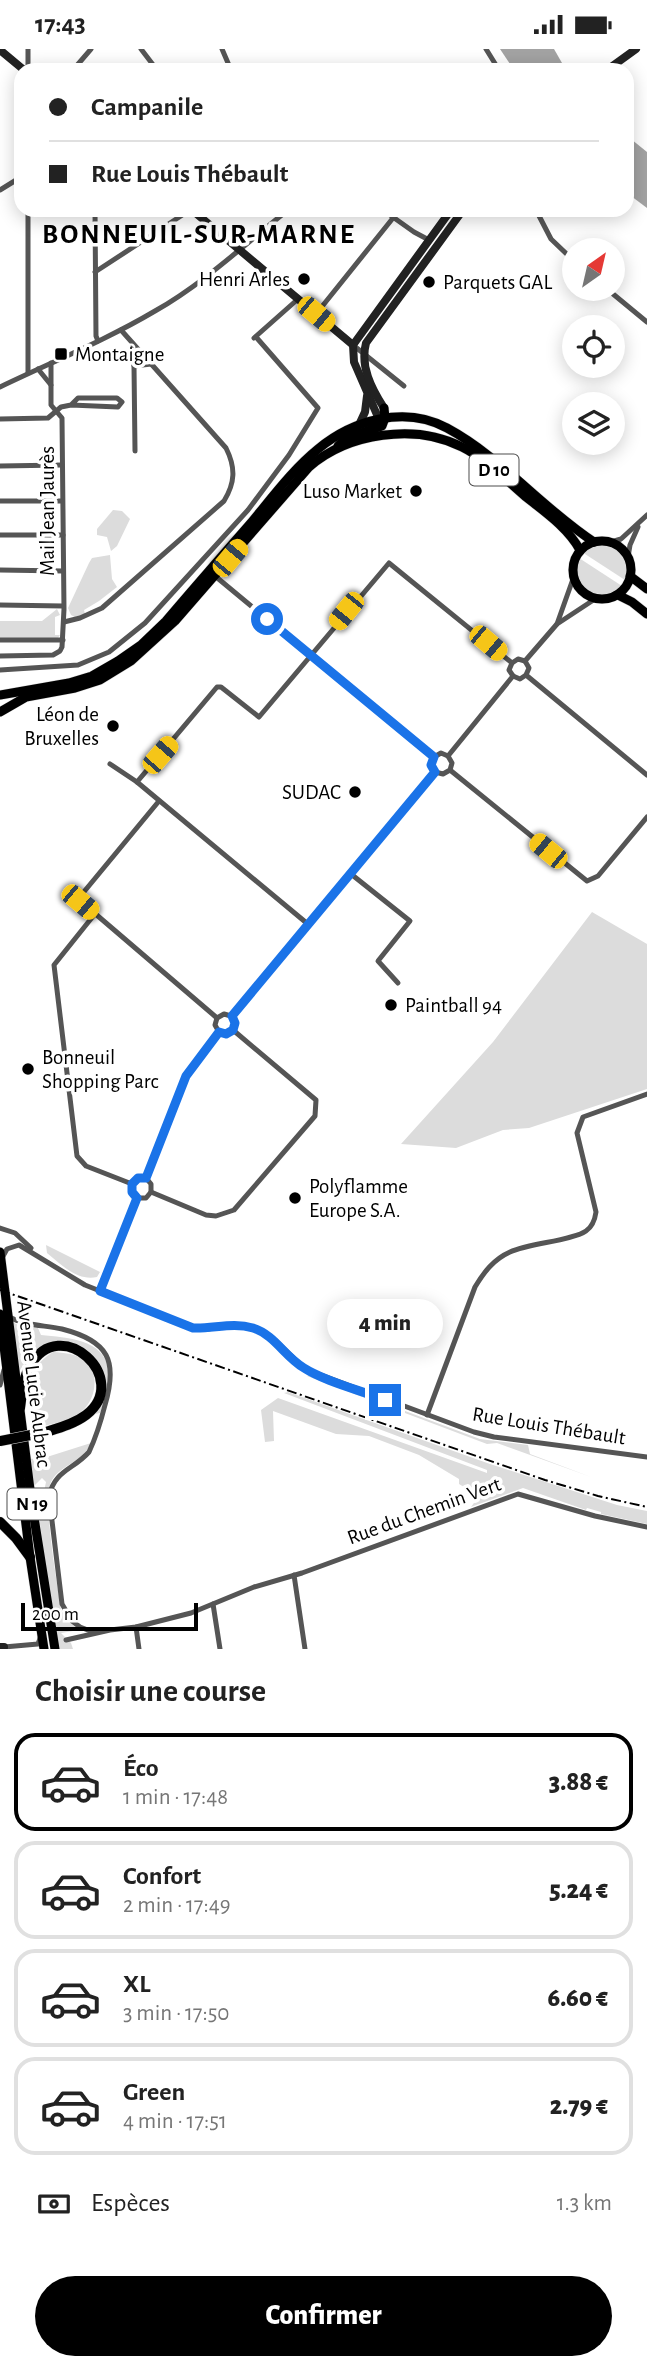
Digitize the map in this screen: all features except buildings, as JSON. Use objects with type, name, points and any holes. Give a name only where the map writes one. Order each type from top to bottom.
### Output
[{"type":"highway","points":[[0,1441],[46,1432],[89,1413],[100,1394],[100,1381],[95,1365],[79,1350],[65,1346],[41,1352],[28,1370],[20,1408]]},
{"type":"highway","points":[[0,1522],[30,1556]]},
{"type":"main road","points":[[617,63],[636,49]]},
{"type":"main road","points":[[0,50],[17,63]]},
{"type":"main road","points":[[200,217],[353,345]]},
{"type":"main road","points":[[387,436],[385,417],[367,375],[363,353],[370,335],[433,243],[447,217]]},
{"type":"main road","points":[[385,417],[367,396],[354,362],[353,345],[457,217]]},
{"type":"main road","points":[[359,425],[365,412],[367,396]]},
{"type":"main road","points":[[333,450],[346,438],[385,417]]},
{"type":"main road","name":"D 10","points":[[0,695],[69,683],[92,675],[141,645],[166,621],[305,461],[337,436],[359,425],[385,417],[428,419],[472,444],[594,541]]},
{"type":"main road","name":"D 10","points":[[0,712],[26,697],[75,688],[100,680],[131,661],[156,641],[309,467],[333,450],[352,443],[408,434],[428,436],[462,447],[480,458],[536,505],[572,538],[580,550]]},
{"type":"main road","points":[[594,541],[611,542],[618,545],[628,557],[631,576],[627,586],[618,595],[610,599],[596,599],[586,595],[573,579],[574,559],[580,550],[594,541]]},
{"type":"main road","points":[[631,576],[647,589]]},
{"type":"main road","points":[[618,595],[632,601],[647,614]]},
{"type":"main road","name":"Avenue Lucie Aubrac","points":[[1,1257],[2,1318],[30,1556],[41,1636],[51,1648]]},
{"type":"main road","name":"Avenue Lucie Aubrac","points":[[2,1318],[20,1408],[51,1648]]},
{"type":"street","points":[[79,63],[91,49]]},
{"type":"street","points":[[141,49],[152,63]]},
{"type":"street","points":[[28,217],[29,373]]},
{"type":"street","points":[[94,217],[98,341]]},
{"type":"street","points":[[95,272],[180,217]]},
{"type":"street","points":[[0,387],[121,330],[190,289],[279,217]]},
{"type":"street","points":[[540,217],[554,243],[562,250]]},
{"type":"street","points":[[316,314],[393,218],[433,243]]},
{"type":"street","points":[[0,670],[78,665],[109,652],[156,614],[248,510],[289,456],[318,408],[255,338],[298,299]]},
{"type":"street","points":[[622,301],[647,322]]},
{"type":"street","points":[[64,622],[102,608],[224,502],[232,489],[234,470],[226,448],[121,330]]},
{"type":"street","points":[[133,344],[135,451]]},
{"type":"street","points":[[353,345],[404,386]]},
{"type":"street","name":"Mail Jean Jaurès","points":[[51,363],[51,405],[62,418],[62,640]]},
{"type":"street","points":[[134,366],[151,364]]},
{"type":"street","name":"Mail Jean Jaurès","points":[[38,369],[51,385]]},
{"type":"street","points":[[0,419],[48,418],[61,407],[71,404],[118,407],[122,402],[117,398],[78,398],[71,404]]},
{"type":"street","points":[[0,466],[62,465]]},
{"type":"street","points":[[0,501],[62,501]]},
{"type":"street","points":[[611,542],[621,539],[647,515]]},
{"type":"street","points":[[628,557],[639,524]]},
{"type":"street","points":[[0,535],[63,535]]},
{"type":"street","points":[[137,782],[217,687],[221,687],[259,717],[389,563],[512,663]]},
{"type":"street","points":[[0,570],[63,571]]},
{"type":"street","points":[[215,576],[434,757]]},
{"type":"street","points":[[557,624],[573,579]]},
{"type":"street","points":[[525,661],[557,624],[596,599]]},
{"type":"street","points":[[0,605],[63,606]]},
{"type":"street","points":[[0,640],[62,640],[60,651],[53,655],[0,656]]},
{"type":"street","points":[[518,659],[525,661],[529,668],[527,675],[520,679],[513,676],[509,670],[512,663],[518,659]]},
{"type":"street","points":[[527,675],[647,775]]},
{"type":"street","points":[[448,756],[513,676]]},
{"type":"street","points":[[441,754],[448,756],[452,763],[450,770],[443,774],[435,772],[431,765],[434,757],[441,754]]},
{"type":"street","points":[[110,764],[137,782],[309,925]]},
{"type":"street","points":[[450,770],[587,881],[598,876],[647,817]]},
{"type":"street","points":[[232,1016],[435,772]]},
{"type":"street","points":[[159,801],[79,897],[80,902],[217,1018]]},
{"type":"street","points":[[351,874],[410,921],[378,961],[398,983]]},
{"type":"street","points":[[94,915],[54,965],[77,1156],[86,1165],[132,1184]]},
{"type":"street","points":[[224,1014],[232,1016],[235,1023],[233,1030],[226,1034],[219,1032],[215,1025],[217,1018],[224,1014]]},
{"type":"street","points":[[151,1192],[206,1215],[216,1216],[234,1210],[315,1116],[316,1100],[233,1030]]},
{"type":"street","points":[[146,1178],[186,1076],[219,1032]]},
{"type":"street","points":[[427,1415],[475,1287],[487,1269],[512,1251],[585,1232],[595,1219],[596,1212],[577,1133],[583,1117],[647,1094]]},
{"type":"street","points":[[137,1198],[132,1192],[132,1184],[138,1178],[146,1178]]},
{"type":"street","points":[[137,1198],[145,1198],[151,1192],[151,1184],[146,1178]]},
{"type":"street","points":[[100,1291],[137,1198]]},
{"type":"street","name":"Rue Louis Thébault","points":[[0,1228],[15,1233],[36,1254],[76,1281],[193,1328],[208,1329],[232,1325],[255,1329],[276,1341],[305,1369],[427,1415],[494,1437],[647,1457]]},
{"type":"street","points":[[1,1257],[15,1245],[36,1254]]},
{"type":"street","points":[[2,1318],[62,1329],[93,1341],[103,1350],[110,1364],[111,1385],[89,1452],[82,1460],[63,1471],[52,1485],[49,1496],[62,1604],[67,1615],[80,1627],[92,1632],[110,1630]]},
{"type":"street","points":[[0,1385],[7,1360]]},
{"type":"street","name":"Rue du Chemin Vert","points":[[110,1630],[136,1627],[191,1612],[254,1587],[518,1494],[647,1527]]},
{"type":"street","points":[[294,1575],[305,1649]]},
{"type":"street","points":[[213,1604],[220,1649]]},
{"type":"street","points":[[136,1627],[139,1649]]},
{"type":"street","points":[[66,1640],[110,1630]]},
{"type":"street","points":[[4,1648],[38,1644],[41,1636]]},
{"type":"shaded area","points":[[500,49],[554,49],[562,63],[509,63]]},
{"type":"shaded area","points":[[634,141],[647,152],[647,208],[634,198]]},
{"type":"shaded area","points":[[113,510],[122,511],[130,519],[117,546],[111,551],[107,537],[97,535],[97,529]]},
{"type":"shaded area","points":[[599,544],[613,547],[622,555],[626,567],[625,580],[585,554],[585,551]]},
{"type":"shaded area","points":[[110,555],[112,579],[117,587],[84,610],[85,614],[75,617],[71,615],[68,608],[92,558]]},
{"type":"shaded area","points":[[579,558],[622,586],[607,595],[588,592],[577,576]]},
{"type":"shaded area","points":[[57,609],[60,615],[55,617],[55,635],[60,635],[58,638],[0,639],[0,621],[42,621]]},
{"type":"shaded area","points":[[592,912],[647,944],[647,1089],[529,1128],[503,1130],[456,1148],[401,1144],[493,1042]]},
{"type":"shaded area","points":[[46,1245],[100,1272],[97,1277],[89,1278],[76,1274],[47,1253]]},
{"type":"shaded area","points":[[11,1320],[16,1324],[38,1328],[41,1335],[82,1342],[100,1351],[110,1375],[100,1413],[95,1414],[104,1392],[105,1378],[102,1368],[93,1356],[70,1342],[60,1341],[33,1353],[19,1372]]},
{"type":"shaded area","points":[[53,1352],[77,1356],[84,1360],[93,1372],[93,1394],[85,1408],[75,1416],[33,1428],[30,1395],[33,1376],[43,1359]]},
{"type":"shaded area","points":[[307,1376],[480,1439],[528,1445],[530,1454],[591,1477],[497,1443],[487,1444]]},
{"type":"shaded area","points":[[288,1392],[490,1464],[617,1505],[647,1511],[647,1524],[601,1514],[587,1508],[586,1510],[523,1488],[471,1507],[479,1496],[459,1484],[459,1479],[419,1455],[369,1436],[336,1434],[273,1411],[274,1441],[265,1442],[261,1410],[278,1398],[487,1473],[487,1470],[284,1393]]},
{"type":"shaded area","points":[[91,1443],[83,1455],[56,1475],[49,1489],[49,1522],[61,1610],[68,1621],[79,1630],[61,1633],[73,1649],[60,1649],[54,1631],[39,1516],[46,1482],[42,1478],[34,1486],[31,1459]]},
{"type":"railway","points":[[0,1290],[545,1480],[647,1507]]},
{"type":"place","name":"Henri Arles","points":[[304,279]]},
{"type":"place","name":"Parquets GAL","points":[[429,282]]},
{"type":"place","name":"Montaigne","points":[[61,354]]},
{"type":"place","name":"Luso Market","points":[[416,491]]},
{"type":"place","name":"Léon de Bruxelles","points":[[113,726]]},
{"type":"place","name":"SUDAC","points":[[355,792]]},
{"type":"place","name":"Paintball 94","points":[[391,1005]]},
{"type":"place","name":"Bonneuil Shopping Parc","points":[[28,1069]]},
{"type":"place","name":"Polyflamme Europe S.A.","points":[[295,1198]]},
{"type":"district","name":"BONNEUIL-SUR-MARNE","points":[[199,235]]},
{"type":"route","points":[[267,619],[434,757],[431,765],[435,772],[232,1016],[235,1023],[233,1030],[226,1034],[219,1032],[192,1065],[146,1178],[138,1178],[132,1184],[132,1192],[137,1198],[100,1291],[193,1328],[208,1329],[232,1325],[255,1329],[276,1341],[305,1369],[385,1400]]}]
